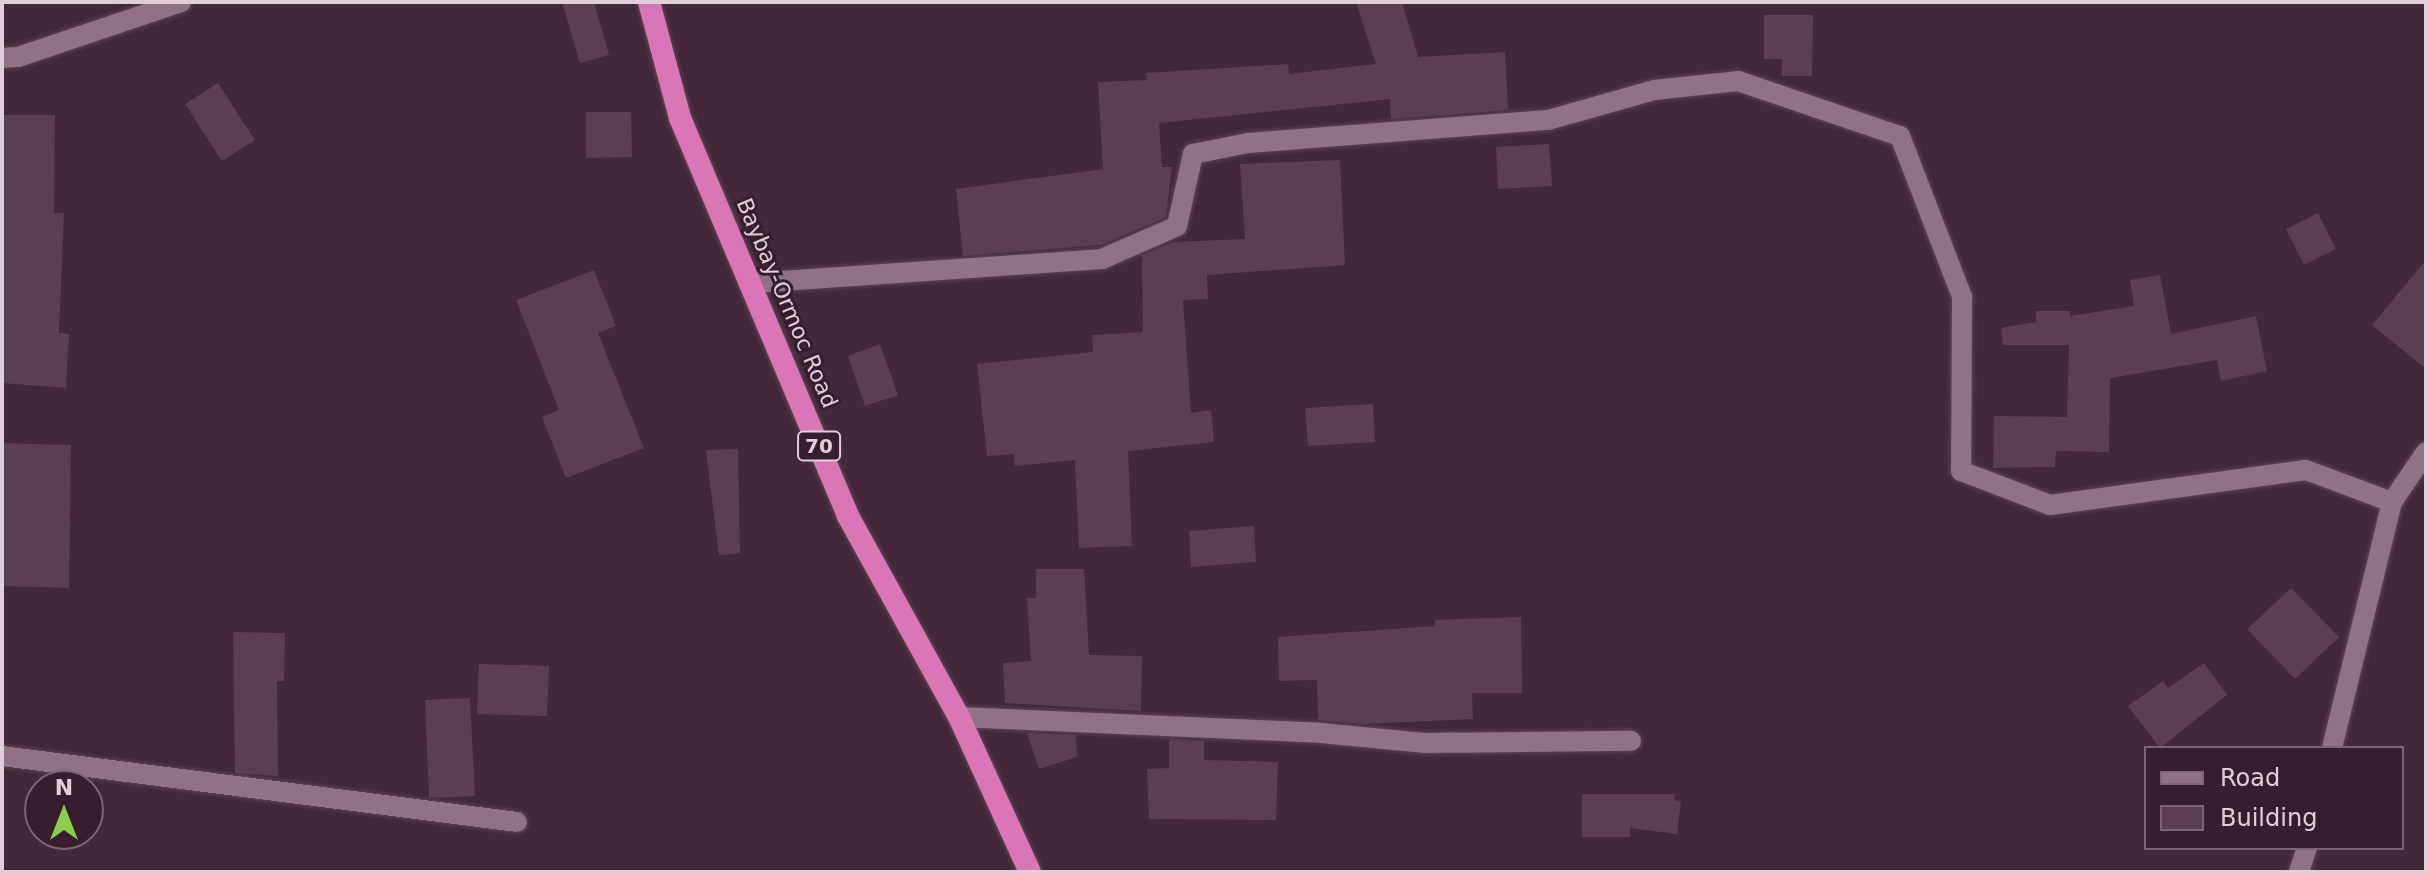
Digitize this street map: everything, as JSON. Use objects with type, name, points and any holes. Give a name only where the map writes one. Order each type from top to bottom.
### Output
[{"type":"highway","name":"Baybay-Ormoc Road","points":[[649,2],[680,118],[848,516],[959,717],[1030,872]]},
{"type":"street","points":[[2,71],[10,57],[181,2]]},
{"type":"street","points":[[751,283],[1102,259],[1177,226],[1193,154],[1248,143],[1548,120],[1654,90],[1738,81],[1900,136],[1962,297],[1961,471],[2050,505],[2306,470],[2392,502]]},
{"type":"street","points":[[2332,746],[2392,502],[2426,452]]},
{"type":"street","points":[[959,717],[1321,733],[1424,743],[1631,741]]},
{"type":"street","points":[[2,756],[517,822]]},
{"type":"street","points":[[2299,872],[2306,850]]},
{"type":"building","points":[[562,2],[594,2],[609,55],[580,63]]},
{"type":"building","points":[[1356,2],[1402,2],[1418,57],[1505,52],[1508,110],[1391,119],[1390,99],[1159,123],[1162,167],[1172,167],[1166,217],[1101,245],[963,256],[956,189],[1103,169],[1098,82],[1147,80],[1146,73],[1288,64],[1289,74],[1376,64]]},
{"type":"building","points":[[1764,15],[1813,15],[1812,76],[1782,76],[1782,59],[1764,59]]},
{"type":"building","points":[[218,83],[255,140],[222,161],[185,104]]},
{"type":"building","points":[[586,112],[631,112],[632,157],[586,158]]},
{"type":"building","points":[[2,115],[55,115],[54,213],[64,213],[59,333],[69,334],[66,388],[2,383]]},
{"type":"building","points":[[1549,144],[1552,186],[1498,189],[1496,147]]},
{"type":"building","points":[[1340,160],[1345,265],[1207,275],[1208,299],[1183,300],[1191,413],[1211,410],[1214,442],[1128,451],[1132,546],[1079,548],[1075,460],[1015,466],[1014,454],[987,456],[977,364],[1093,352],[1092,335],[1143,332],[1142,255],[1174,242],[1245,239],[1240,164]]},
{"type":"building","points":[[2318,213],[2336,249],[2304,265],[2286,229]]},
{"type":"building","points":[[2426,260],[2426,369],[2372,325]]},
{"type":"building","points":[[594,270],[616,326],[598,333],[644,448],[566,478],[542,417],[559,410],[516,300]]},
{"type":"building","points":[[2160,275],[2171,334],[2256,316],[2267,371],[2221,381],[2217,360],[2110,378],[2109,452],[2056,451],[2055,467],[1993,468],[1994,416],[2067,417],[2069,345],[2003,345],[2001,328],[2036,322],[2036,311],[2070,311],[2070,316],[2134,306],[2130,280]]},
{"type":"building","points":[[880,344],[898,395],[865,406],[848,356]]},
{"type":"building","points":[[1373,404],[1375,442],[1308,446],[1305,408]]},
{"type":"building","points":[[2,443],[71,445],[69,588],[2,586]]},
{"type":"building","points":[[738,449],[740,553],[719,555],[706,450]]},
{"type":"building","points":[[1254,526],[1256,562],[1191,567],[1189,531]]},
{"type":"building","points":[[1036,569],[1084,569],[1089,655],[1142,656],[1141,711],[1005,703],[1003,663],[1031,661],[1027,598],[1036,598]]},
{"type":"building","points":[[2291,588],[2339,637],[2295,679],[2247,629]]},
{"type":"building","points":[[1521,617],[1522,693],[1472,693],[1473,719],[1364,724],[1318,720],[1317,680],[1279,681],[1278,637],[1435,626],[1435,620]]},
{"type":"building","points":[[233,632],[285,633],[284,681],[277,681],[278,776],[235,773]]},
{"type":"building","points":[[2204,663],[2227,695],[2163,746],[2158,746],[2128,706],[2163,681],[2168,688]]},
{"type":"building","points":[[479,664],[549,666],[547,716],[477,714]]},
{"type":"building","points":[[470,698],[475,796],[429,798],[425,700]]},
{"type":"building","points":[[1027,733],[1076,735],[1077,757],[1039,769]]},
{"type":"building","points":[[1169,739],[1204,741],[1204,760],[1278,762],[1276,820],[1149,819],[1147,769],[1169,768]]},
{"type":"building","points":[[1582,794],[1675,794],[1674,800],[1681,801],[1677,834],[1630,828],[1630,837],[1582,837]]}]
